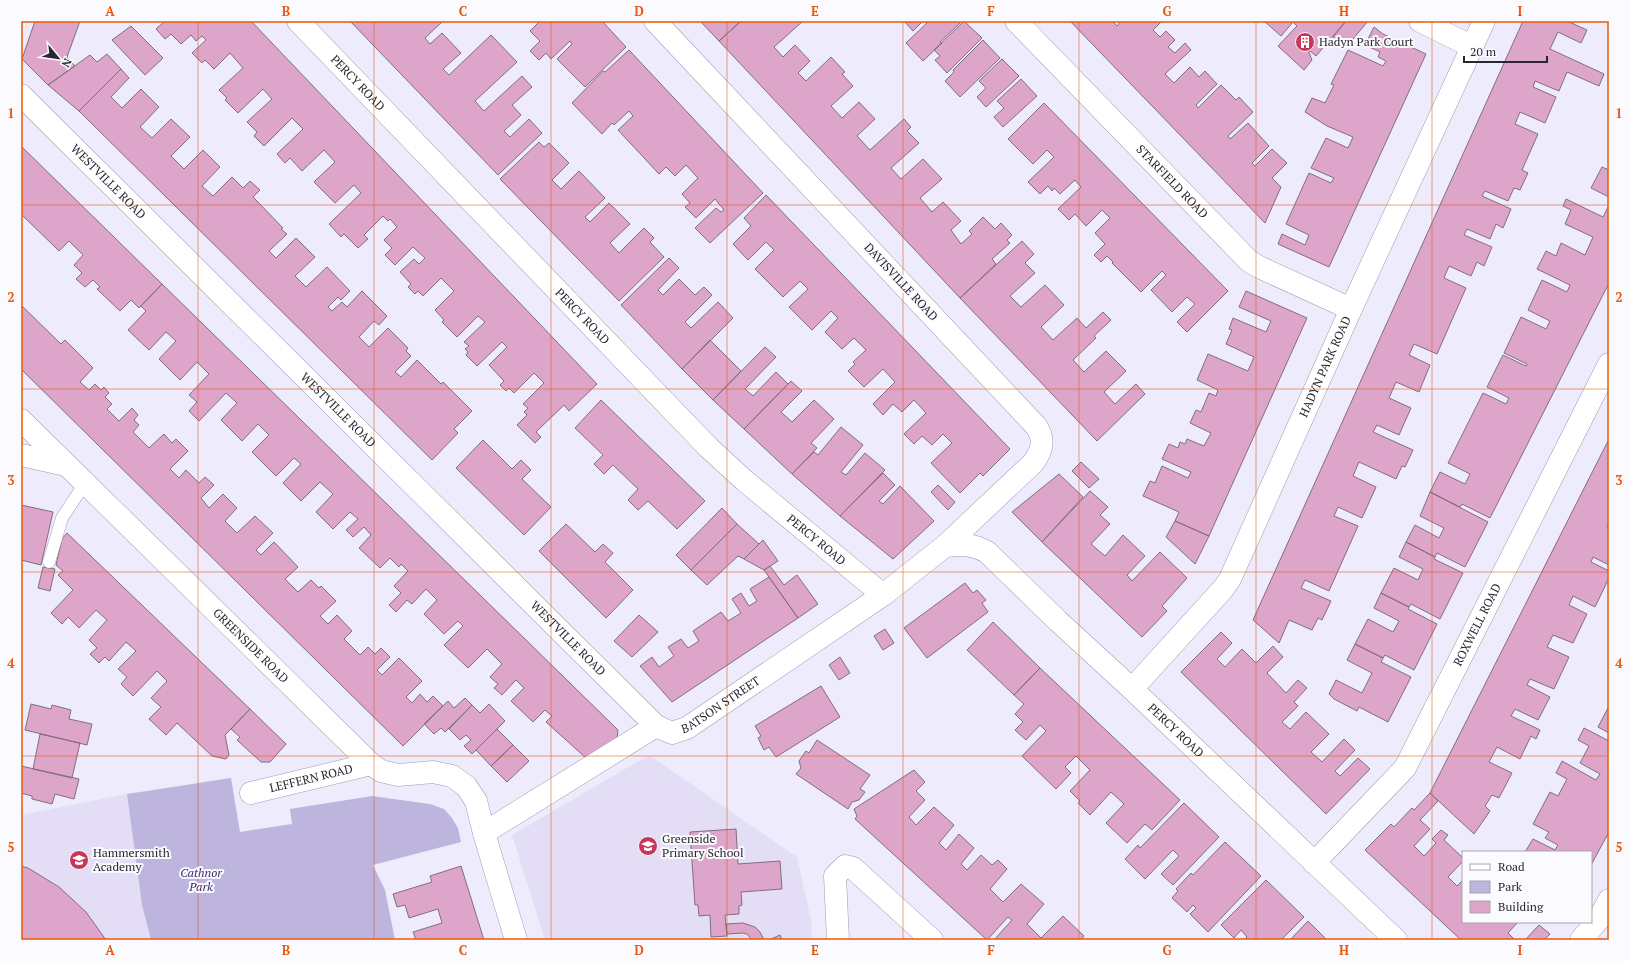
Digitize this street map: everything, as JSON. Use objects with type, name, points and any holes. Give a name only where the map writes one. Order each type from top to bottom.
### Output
[{"type":"street","name":"PERCY ROAD","points":[[298,21],[709,448],[745,481],[883,595]]},
{"type":"street","name":"DAVISVILLE ROAD","points":[[655,21],[1040,432],[1042,446],[1040,454],[1033,463],[945,546]]},
{"type":"street","name":"STARFIELD ROAD","points":[[1016,21],[1249,261],[1351,309]]},
{"type":"street","points":[[1420,21],[1473,47]]},
{"type":"street","name":"HADYN PARK ROAD","points":[[1132,689],[1223,589],[1230,579],[1351,309],[1484,21]]},
{"type":"street","name":"WESTVILLE ROAD","points":[[21,94],[656,726]]},
{"type":"street","name":"ROXWELL ROAD","points":[[1314,862],[1405,768],[1609,364]]},
{"type":"street","name":"GREENSIDE ROAD","points":[[21,420],[372,764],[381,771],[398,775],[433,772],[452,776],[466,786],[476,801],[516,940]]},
{"type":"street","points":[[21,455],[66,465]]},
{"type":"street","name":"PERCY ROAD","points":[[945,546],[962,544],[976,546],[987,552],[1058,621],[1132,689],[1314,862],[1387,937]]},
{"type":"street","name":"BATSON STREET","points":[[656,726],[672,733],[687,728],[883,595],[945,546]]},
{"type":"street","points":[[484,833],[656,726]]},
{"type":"street","name":"LEFFERN ROAD","points":[[251,793],[372,764]]},
{"type":"street","points":[[838,940],[835,876],[845,866],[853,868],[932,940]]},
{"type":"street","points":[[1581,940],[1599,918],[1609,900]]},
{"type":"lane","points":[[49,562],[62,518],[85,483]]},
{"type":"shaded area","name":"Greenside Primary School","points":[[649,755],[797,857],[811,920],[812,940],[545,940],[512,835]]},
{"type":"shaded area","name":"Hammersmith Academy","points":[[127,794],[142,905],[151,940],[21,940],[21,815]]},
{"type":"green space","name":"Cathnor Park","points":[[231,778],[240,832],[292,824],[290,809],[372,796],[430,804],[444,809],[458,828],[461,842],[373,865],[385,890],[395,940],[151,940],[142,905],[127,794]]},
{"type":"building","points":[[35,21],[80,21],[67,57],[75,66],[48,85],[22,59]]},
{"type":"building","points":[[165,21],[251,21],[597,384],[569,411],[564,405],[536,432],[541,437],[535,443],[517,425],[527,415],[524,412],[528,408],[523,404],[544,383],[534,373],[514,393],[509,388],[506,391],[500,385],[504,381],[489,365],[507,347],[502,342],[477,366],[466,355],[468,352],[465,349],[469,346],[464,342],[485,322],[478,316],[457,337],[442,322],[444,320],[435,310],[454,291],[441,278],[423,296],[418,291],[415,294],[408,287],[411,284],[400,272],[414,259],[419,264],[425,258],[413,247],[395,265],[385,255],[392,248],[384,240],[397,227],[390,219],[388,221],[383,216],[364,235],[368,239],[358,248],[344,234],[341,237],[329,224],[361,193],[354,185],[335,203],[314,182],[335,162],[324,150],[302,171],[290,158],[285,163],[277,154],[303,129],[292,118],[264,146],[254,136],[257,132],[247,122],[272,99],[263,89],[238,113],[225,100],[227,98],[219,90],[243,68],[230,53],[214,69],[205,60],[202,63],[192,53],[206,40],[202,36],[196,41],[191,35],[181,44],[171,34],[165,39],[156,29]]},
{"type":"building","points":[[350,21],[443,21],[425,38],[430,44],[442,33],[461,53],[443,69],[449,75],[491,35],[517,62],[475,101],[484,111],[522,76],[532,87],[512,105],[521,115],[504,131],[510,137],[529,119],[542,133],[498,175]]},
{"type":"building","points":[[540,21],[602,21],[626,47],[585,87],[557,59],[572,44],[570,41],[551,59],[546,53],[539,60],[530,51],[540,41],[530,31]]},
{"type":"building","points":[[700,21],[741,21],[719,41]]},
{"type":"building","points":[[741,21],[803,21],[774,47],[783,57],[795,45],[810,61],[798,73],[806,81],[831,57],[845,72],[842,74],[853,86],[831,106],[842,118],[859,102],[875,119],[857,136],[870,150],[904,119],[911,127],[907,131],[919,143],[891,168],[901,179],[923,159],[942,179],[920,198],[932,212],[943,202],[961,221],[951,230],[961,244],[972,234],[969,231],[983,217],[995,229],[1001,223],[1012,235],[1007,240],[1010,243],[992,259],[996,264],[960,298],[719,41]]},
{"type":"building","points":[[904,21],[923,21],[913,31]]},
{"type":"building","points":[[929,21],[962,21],[923,61],[906,43]]},
{"type":"building","points":[[964,21],[982,38],[947,73],[935,60],[940,56],[934,50]]},
{"type":"building","points":[[1070,21],[1112,21],[1117,26],[1121,21],[1162,21],[1153,30],[1160,37],[1166,31],[1175,40],[1168,47],[1175,53],[1185,43],[1191,50],[1165,74],[1174,83],[1190,67],[1199,77],[1205,71],[1217,84],[1196,105],[1198,108],[1221,85],[1236,100],[1239,97],[1253,112],[1228,136],[1230,139],[1248,123],[1269,146],[1252,163],[1255,166],[1272,149],[1287,163],[1272,178],[1281,187],[1265,223]]},
{"type":"building","name":"Hadyn Park Court","points":[[1264,21],[1346,21],[1316,56],[1310,51],[1309,53],[1312,60],[1304,70],[1278,46],[1297,26],[1293,22],[1281,36]]},
{"type":"building","points":[[1346,21],[1368,21],[1349,44],[1333,37]]},
{"type":"building","points":[[1523,21],[1567,21],[1587,30],[1581,43],[1558,32],[1550,49],[1604,74],[1599,86],[1567,72],[1559,91],[1535,81],[1533,87],[1556,97],[1545,123],[1520,112],[1515,124],[1538,134],[1522,170],[1528,173],[1520,190],[1514,188],[1508,201],[1485,191],[1482,196],[1511,209],[1503,228],[1496,224],[1490,239],[1467,229],[1464,235],[1492,247],[1484,266],[1477,262],[1471,276],[1449,266],[1444,278],[1466,288],[1437,354],[1414,344],[1409,355],[1430,365],[1419,392],[1396,382],[1389,398],[1411,408],[1399,435],[1377,425],[1373,432],[1413,450],[1405,467],[1402,466],[1396,479],[1359,462],[1353,476],[1376,487],[1362,518],[1338,507],[1334,516],[1358,526],[1329,591],[1305,580],[1301,588],[1331,601],[1322,620],[1318,618],[1312,630],[1289,620],[1279,643],[1253,620]]},
{"type":"building","points":[[131,26],[163,58],[145,75],[112,40]]},
{"type":"building","points":[[1374,27],[1383,34],[1426,54],[1329,267],[1278,244],[1282,234],[1305,245],[1309,235],[1286,224],[1309,173],[1331,183],[1334,178],[1311,168],[1326,138],[1348,148],[1353,137],[1327,126],[1305,112],[1312,98],[1325,103],[1334,85],[1331,84],[1348,50],[1383,66],[1386,61],[1378,57],[1380,52],[1365,45]]},
{"type":"building","points":[[983,40],[1000,58],[960,97],[945,81],[954,72],[953,70]]},
{"type":"building","points":[[629,50],[763,193],[710,243],[695,228],[716,208],[721,212],[724,210],[715,199],[696,218],[685,207],[690,203],[682,194],[698,178],[686,165],[675,176],[666,167],[659,174],[618,130],[633,116],[629,111],[614,125],[612,123],[602,134],[572,103],[603,71],[605,72]]},
{"type":"building","points":[[107,54],[121,69],[79,111],[48,85],[90,55],[97,62]]},
{"type":"building","points":[[1002,59],[1019,76],[986,107],[977,97],[986,88],[979,81]]},
{"type":"building","points":[[121,69],[129,78],[111,97],[122,108],[141,89],[159,107],[140,127],[152,138],[171,119],[190,137],[171,156],[184,169],[203,150],[220,167],[202,186],[213,196],[232,177],[243,188],[250,181],[260,190],[253,197],[287,234],[269,251],[276,258],[296,238],[315,257],[295,276],[306,287],[327,267],[350,291],[341,300],[338,297],[328,307],[332,311],[342,302],[347,307],[362,291],[387,316],[379,325],[374,321],[359,337],[369,347],[388,328],[408,348],[406,351],[411,356],[395,372],[401,377],[417,360],[441,384],[443,382],[472,411],[454,429],[458,433],[432,460],[79,111]]},
{"type":"building","points":[[1021,79],[1037,96],[1003,127],[994,117],[1004,108],[997,101]]},
{"type":"building","points":[[1044,103],[1228,291],[1187,332],[1177,322],[1195,304],[1187,297],[1172,312],[1151,290],[1166,275],[1162,271],[1141,292],[1107,256],[1101,262],[1094,255],[1105,244],[1095,233],[1110,218],[1102,210],[1086,226],[1075,214],[1069,220],[1058,209],[1081,187],[1075,180],[1060,194],[1054,188],[1052,191],[1048,186],[1040,194],[1028,182],[1054,157],[1047,150],[1033,164],[1008,139]]},
{"type":"building","points":[[539,142],[544,147],[549,143],[569,163],[552,180],[561,189],[579,171],[605,198],[585,217],[590,222],[609,203],[630,224],[610,243],[619,253],[644,228],[654,238],[650,242],[664,257],[619,301],[500,179]]},
{"type":"building","points":[[21,146],[162,284],[139,308],[131,300],[120,311],[97,289],[100,287],[93,280],[85,287],[76,279],[82,273],[74,265],[83,255],[69,241],[59,251],[21,214]]},
{"type":"building","points":[[1602,167],[1609,170],[1609,197],[1591,188]]},
{"type":"building","points":[[766,195],[1010,449],[983,476],[980,473],[960,493],[931,463],[952,443],[943,434],[932,445],[922,436],[914,444],[904,434],[926,413],[914,400],[902,412],[893,404],[883,415],[873,404],[895,382],[883,369],[864,387],[848,371],[855,364],[853,362],[866,350],[854,338],[842,349],[825,332],[838,318],[831,311],[812,330],[789,307],[808,289],[800,281],[783,297],[755,269],[774,250],[766,242],[748,260],[733,244],[751,226],[744,218]]},
{"type":"building","points":[[1566,199],[1603,217],[1609,205],[1609,283],[1490,518],[1462,504],[1460,507],[1430,492],[1440,472],[1465,484],[1470,474],[1448,463],[1483,393],[1506,404],[1509,398],[1487,387],[1503,355],[1526,366],[1527,364],[1504,353],[1521,317],[1546,329],[1550,321],[1528,310],[1542,280],[1567,292],[1570,285],[1537,269],[1546,251],[1556,256],[1561,243],[1585,255],[1593,237],[1565,224],[1571,210],[1563,206]]},
{"type":"building","points":[[1022,241],[1034,254],[1025,263],[1035,273],[1010,296],[1021,307],[1045,285],[1064,305],[1041,327],[1053,340],[1077,318],[1086,328],[1103,312],[1111,320],[1094,336],[1096,338],[1073,360],[1084,372],[1106,351],[1126,371],[1104,392],[1115,404],[1136,384],[1145,394],[1097,441],[960,298]]},
{"type":"building","points":[[669,258],[679,268],[658,290],[663,295],[679,279],[695,295],[704,287],[712,295],[685,322],[691,328],[718,302],[733,318],[682,369],[621,305]]},
{"type":"building","points":[[162,284],[618,730],[617,739],[586,758],[546,722],[552,716],[545,710],[533,722],[511,701],[524,688],[516,680],[502,695],[494,688],[498,684],[490,677],[502,664],[487,649],[468,668],[444,645],[463,626],[458,621],[444,634],[424,614],[437,600],[426,589],[412,604],[407,600],[396,612],[389,605],[401,593],[394,586],[408,571],[401,564],[399,567],[390,558],[380,568],[359,548],[371,535],[364,527],[353,537],[346,530],[358,519],[350,512],[333,529],[316,512],[333,494],[320,482],[301,501],[283,483],[301,464],[294,458],[276,476],[252,452],[269,435],[258,424],[242,441],[221,420],[237,403],[226,393],[199,421],[189,411],[197,402],[189,395],[209,374],[197,362],[180,380],[159,359],[176,341],[166,332],[149,350],[128,330],[146,311],[141,306]]},
{"type":"building","points":[[1246,291],[1307,318],[1209,536],[1175,521],[1179,512],[1143,496],[1150,481],[1155,483],[1162,466],[1188,478],[1191,472],[1162,459],[1169,444],[1178,448],[1180,442],[1185,444],[1187,439],[1204,446],[1211,433],[1190,423],[1196,410],[1201,412],[1209,393],[1216,396],[1218,390],[1197,380],[1208,354],[1248,371],[1254,357],[1226,344],[1232,330],[1229,329],[1233,318],[1266,332],[1271,321],[1239,307]]},
{"type":"building","points":[[21,305],[61,344],[65,340],[93,368],[80,382],[89,390],[95,384],[101,390],[104,387],[109,393],[105,397],[112,404],[107,409],[119,421],[132,408],[138,415],[134,420],[139,425],[133,432],[149,448],[164,434],[172,443],[176,439],[188,451],[170,469],[179,478],[186,470],[199,483],[205,477],[214,485],[201,498],[209,508],[223,494],[237,508],[225,521],[237,533],[255,516],[273,533],[256,550],[261,555],[274,542],[298,567],[285,579],[298,592],[311,580],[319,588],[321,586],[336,601],[320,616],[328,624],[337,615],[352,631],[344,639],[360,655],[368,647],[375,654],[381,648],[390,657],[377,670],[382,675],[399,658],[422,681],[406,697],[412,703],[420,694],[427,702],[433,696],[443,706],[403,746],[21,369]]},
{"type":"building","points":[[710,340],[741,371],[713,400],[682,369]]},
{"type":"building","points":[[765,347],[776,357],[745,389],[753,396],[776,372],[788,384],[744,429],[713,400]]},
{"type":"building","points":[[791,381],[802,391],[781,412],[792,422],[814,400],[834,419],[811,443],[817,448],[792,474],[744,429]]},
{"type":"building","points":[[601,400],[705,501],[677,529],[648,501],[638,510],[628,500],[638,489],[613,465],[604,474],[594,464],[603,455],[575,428]]},
{"type":"building","points":[[841,427],[863,445],[841,472],[846,475],[865,453],[885,470],[840,516],[792,474],[814,452],[818,455]]},
{"type":"building","points":[[1609,439],[1609,523],[1607,527],[1609,528],[1609,565],[1593,557],[1591,562],[1609,571],[1609,578],[1595,607],[1573,596],[1569,605],[1587,614],[1573,643],[1553,635],[1547,647],[1569,657],[1554,689],[1530,679],[1527,685],[1550,697],[1538,720],[1515,709],[1511,716],[1540,730],[1536,739],[1531,736],[1520,759],[1497,747],[1489,762],[1512,773],[1499,798],[1492,795],[1485,806],[1490,811],[1474,834],[1430,793]]},
{"type":"building","points":[[483,440],[512,469],[521,460],[531,470],[522,479],[551,507],[524,535],[456,468]]},
{"type":"building","points":[[1081,462],[1099,479],[1089,488],[1072,471]]},
{"type":"building","points":[[883,473],[895,485],[879,501],[883,504],[900,486],[934,521],[893,559],[840,516]]},
{"type":"building","points":[[1059,474],[1083,497],[1042,542],[1012,512]]},
{"type":"building","points":[[938,485],[955,502],[948,510],[931,492]]},
{"type":"building","points":[[1090,491],[1108,507],[1100,515],[1110,524],[1091,544],[1105,556],[1123,535],[1145,556],[1127,575],[1132,581],[1160,552],[1187,578],[1162,606],[1167,611],[1142,637],[1042,542]]},
{"type":"building","points":[[1430,492],[1488,522],[1465,567],[1437,553],[1435,557],[1406,542],[1415,525],[1439,538],[1444,528],[1420,516]]},
{"type":"building","points":[[21,505],[53,512],[41,565],[21,560]]},
{"type":"building","points":[[722,508],[737,524],[691,570],[676,555]]},
{"type":"building","points":[[1175,521],[1209,536],[1195,564],[1166,537]]},
{"type":"building","points":[[566,524],[595,552],[603,544],[613,553],[605,562],[633,590],[606,618],[539,551]]},
{"type":"building","points":[[737,524],[759,544],[744,559],[738,556],[707,585],[691,570]]},
{"type":"building","points":[[67,533],[250,709],[225,735],[229,755],[226,759],[212,756],[177,723],[166,735],[149,719],[161,707],[151,698],[167,681],[157,671],[133,696],[121,684],[127,677],[118,669],[136,651],[126,642],[109,661],[105,657],[99,663],[90,654],[97,648],[89,640],[107,620],[96,610],[79,628],[68,617],[62,624],[51,613],[73,590],[58,575],[63,571],[56,565],[62,539]]},
{"type":"building","points":[[763,540],[778,561],[764,570],[744,559]]},
{"type":"building","points":[[1406,542],[1435,557],[1434,559],[1463,573],[1440,619],[1411,604],[1409,607],[1381,593],[1394,568],[1418,580],[1423,569],[1399,557]]},
{"type":"building","points":[[770,566],[784,585],[797,575],[818,604],[798,618],[764,570]]},
{"type":"building","points":[[43,567],[55,569],[50,591],[38,588]]},
{"type":"building","points":[[769,577],[798,618],[672,702],[640,666],[652,657],[659,667],[674,656],[668,647],[681,639],[688,648],[699,641],[693,631],[721,612],[728,621],[741,613],[732,599],[741,593],[749,606],[757,601],[750,589]]},
{"type":"building","points":[[965,583],[973,593],[977,590],[986,600],[982,603],[988,612],[927,658],[904,628]]},
{"type":"building","points":[[1381,593],[1409,607],[1408,609],[1437,624],[1414,670],[1385,655],[1383,658],[1355,644],[1368,619],[1393,632],[1399,621],[1374,608]]},
{"type":"building","points":[[639,615],[658,632],[632,657],[614,641]]},
{"type":"building","points":[[993,622],[1040,668],[1014,695],[967,650]]},
{"type":"building","points":[[885,629],[894,643],[883,650],[874,636]]},
{"type":"building","points":[[1221,632],[1232,643],[1217,659],[1225,667],[1242,649],[1256,663],[1273,646],[1283,657],[1267,673],[1286,693],[1298,680],[1307,688],[1294,702],[1298,706],[1282,722],[1290,729],[1306,712],[1329,734],[1311,752],[1322,762],[1344,739],[1355,750],[1335,771],[1340,776],[1358,758],[1370,769],[1326,814],[1181,672]]},
{"type":"building","points":[[1355,644],[1383,658],[1381,662],[1411,677],[1388,722],[1359,707],[1357,711],[1334,699],[1329,694],[1336,680],[1362,693],[1372,673],[1347,660]]},
{"type":"building","points":[[840,657],[850,673],[839,680],[829,665]]},
{"type":"building","points":[[1040,668],[1180,800],[1152,830],[1145,824],[1127,843],[1106,823],[1124,804],[1111,792],[1090,815],[1078,803],[1080,801],[1070,791],[1090,770],[1076,756],[1065,767],[1071,773],[1056,789],[1022,756],[1046,731],[1040,725],[1026,740],[1015,730],[1023,722],[1015,714],[1024,704],[1014,695]]},
{"type":"building","points":[[821,686],[840,717],[776,757],[769,747],[764,750],[758,738],[761,736],[755,726]]},
{"type":"building","points":[[465,698],[472,705],[445,732],[441,728],[434,734],[424,724],[448,701],[454,708]]},
{"type":"building","points":[[31,704],[51,709],[52,705],[71,710],[69,719],[92,724],[87,745],[25,730]]},
{"type":"building","points":[[489,704],[505,721],[472,754],[464,746],[471,740],[466,735],[460,740],[449,729],[472,705],[480,713]]},
{"type":"building","points":[[1609,706],[1609,733],[1598,727]]},
{"type":"building","points":[[250,709],[286,744],[270,762],[261,762],[237,740],[240,737],[231,729]]},
{"type":"building","points":[[1584,728],[1609,741],[1609,832],[1592,863],[1592,851],[1526,851],[1533,839],[1555,850],[1558,845],[1545,838],[1549,832],[1533,824],[1550,792],[1558,796],[1567,779],[1556,773],[1562,761],[1596,780],[1600,774],[1580,763],[1589,746],[1578,740]]},
{"type":"building","points":[[497,729],[513,745],[491,766],[476,750]]},
{"type":"building","points":[[40,734],[80,743],[72,778],[33,769]]},
{"type":"building","points":[[817,740],[870,775],[860,789],[865,792],[859,800],[852,802],[848,809],[796,774],[801,768],[799,761],[806,751],[809,753]]},
{"type":"building","points":[[513,745],[529,761],[507,782],[491,766]]},
{"type":"building","points":[[21,766],[79,779],[74,799],[55,794],[52,804],[32,799],[32,796],[21,793]]},
{"type":"building","points":[[914,770],[925,782],[916,791],[925,800],[909,817],[916,825],[934,807],[954,825],[939,843],[946,850],[959,834],[974,848],[961,864],[967,870],[981,855],[992,865],[998,860],[1007,869],[990,889],[1003,902],[1021,884],[1044,904],[1027,924],[1041,938],[1063,916],[1084,936],[1081,940],[994,940],[1012,920],[1008,917],[987,940],[855,819],[857,816],[854,809]]},
{"type":"building","points":[[1430,793],[1438,801],[1420,820],[1430,829],[1414,846],[1424,856],[1436,843],[1432,839],[1441,830],[1448,835],[1444,840],[1462,857],[1462,862],[1448,877],[1457,886],[1462,881],[1462,923],[1517,923],[1508,933],[1515,940],[1461,940],[1365,850],[1391,824],[1394,827],[1412,808],[1414,810]]},
{"type":"building","points":[[1184,803],[1219,837],[1173,885],[1161,874],[1179,856],[1173,850],[1145,879],[1125,859],[1138,845],[1140,848]]},
{"type":"building","points":[[736,829],[738,864],[780,861],[782,889],[741,892],[742,905],[739,906],[739,914],[725,915],[727,936],[711,937],[710,915],[699,916],[698,905],[695,905],[690,832]]},
{"type":"building","points":[[1225,842],[1261,876],[1208,932],[1190,914],[1196,908],[1193,905],[1187,912],[1172,898],[1178,891],[1176,889],[1191,873],[1193,875]]},
{"type":"building","points":[[21,866],[28,868],[59,887],[86,912],[106,940],[21,940]]},
{"type":"building","points":[[461,866],[484,940],[416,940],[413,932],[442,923],[438,909],[409,918],[405,905],[397,907],[393,894],[432,882],[430,876]]},
{"type":"building","points":[[1266,880],[1304,917],[1281,940],[1244,940],[1247,937],[1241,930],[1234,938],[1221,925]]},
{"type":"building","points":[[1308,921],[1327,940],[1290,940]]},
{"type":"building","points":[[743,923],[755,927],[760,932],[764,940],[752,940],[747,934],[743,933],[727,934],[726,924]]},
{"type":"building","points":[[1539,925],[1550,934],[1544,940],[1525,940]]},
{"type":"building","points":[[780,935],[782,940],[769,940]]},
{"type":"place","name":"Hadyn Park Court","points":[[1305,42]]},
{"type":"place","name":"Greenside Primary School","points":[[648,846]]},
{"type":"place","name":"Hammersmith Academy","points":[[79,860]]}]
